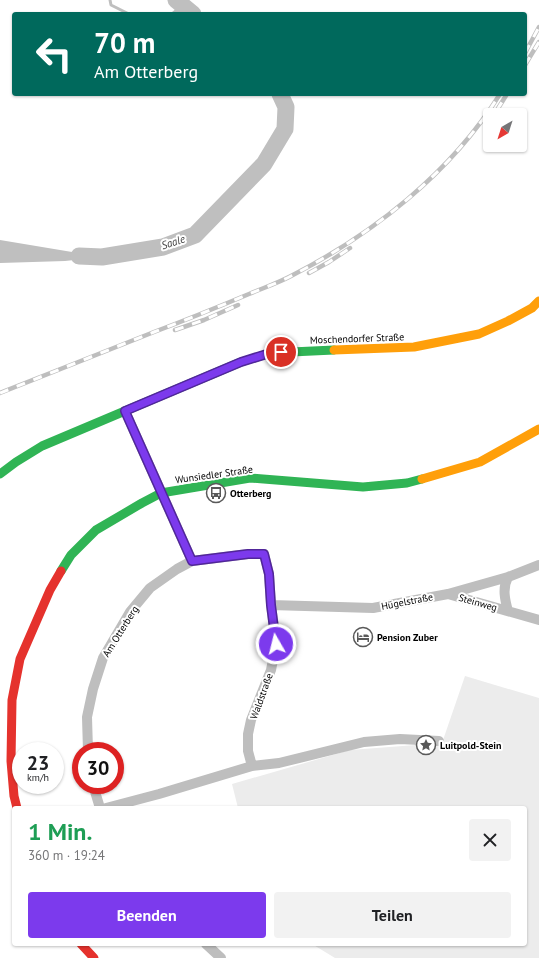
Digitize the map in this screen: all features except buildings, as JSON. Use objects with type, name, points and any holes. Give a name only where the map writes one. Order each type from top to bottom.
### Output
[{"type":"main road","name":"Moschendorfer Straße","points":[[0,474],[42,446],[241,362],[270,353],[414,347],[450,340],[479,334],[532,308],[539,301]]},
{"type":"main road","name":"Wunsiedler Straße","points":[[16,806],[14,796],[11,761],[12,700],[20,659],[50,590],[71,555],[96,530],[161,493],[250,478],[363,487],[407,483],[480,462],[539,429]]},
{"type":"main road","points":[[83,946],[94,958]]},
{"type":"street","points":[[125,411],[192,561]]},
{"type":"street","name":"Am Otterberg","points":[[88,742],[87,717],[92,689],[103,658],[130,612],[150,588],[177,569],[192,561],[248,554],[264,554]]},
{"type":"street","name":"Waldstraße","points":[[252,766],[248,751],[248,734],[251,720],[271,670],[276,644],[269,574],[264,554]]},
{"type":"street","name":"Hügelstraße","points":[[271,605],[374,608],[448,594],[508,578],[539,565]]},
{"type":"street","name":"Steinweg","points":[[508,578],[505,583],[505,599],[508,611]]},
{"type":"street","name":"Steinweg","points":[[448,594],[539,620]]},
{"type":"street","points":[[113,806],[252,766],[279,763],[364,742],[400,739],[439,741]]},
{"type":"street","points":[[96,794],[99,806]]},
{"type":"street","points":[[208,946],[221,958]]},
{"type":"shaded area","points":[[0,240],[102,257],[65,261],[0,263]]},
{"type":"shaded area","points":[[465,676],[539,698],[539,958],[335,958],[315,946],[527,946],[527,806],[238,806],[232,784],[350,750],[442,743]]},
{"type":"waterway","points":[[110,0],[111,5],[125,12]]},
{"type":"waterway","name":"Saale","points":[[176,0],[191,12]]},
{"type":"waterway","points":[[174,12],[182,6]]},
{"type":"waterway","name":"Saale","points":[[79,256],[102,257],[163,247],[195,235],[264,164],[285,129],[286,107],[281,96]]},
{"type":"railway","points":[[527,49],[539,27]]},
{"type":"railway","points":[[527,62],[539,42]]},
{"type":"railway","points":[[0,393],[276,283],[322,259],[380,221],[408,199],[458,150],[480,123],[499,96]]},
{"type":"railway","points":[[498,108],[506,96]]},
{"type":"railway","points":[[309,273],[350,248]]},
{"type":"railway","points":[[175,330],[204,320],[238,305]]},
{"type":"traffic: fast","points":[[0,474],[42,446],[241,362],[270,353],[334,350]]},
{"type":"traffic: fast","points":[[61,571],[71,555],[96,530],[161,493],[250,478],[363,487],[407,483],[422,479]]},
{"type":"traffic: slow","points":[[334,350],[414,347],[479,334],[532,308],[539,301]]},
{"type":"traffic: slow","points":[[422,479],[480,462],[539,429]]},
{"type":"traffic: jam","points":[[16,806],[14,796],[11,761],[12,700],[20,659],[50,590],[61,571]]},
{"type":"traffic: jam","points":[[83,946],[94,958]]},
{"type":"place","name":"Otterberg","points":[[216,493]]},
{"type":"place","name":"Pension Zuber","points":[[363,637]]},
{"type":"place","name":"Luitpold-Stein","points":[[426,745]]},
{"type":"route","points":[[276,644],[269,574],[264,554],[248,554],[192,561],[125,411],[241,362],[270,353],[281,352]]}]
